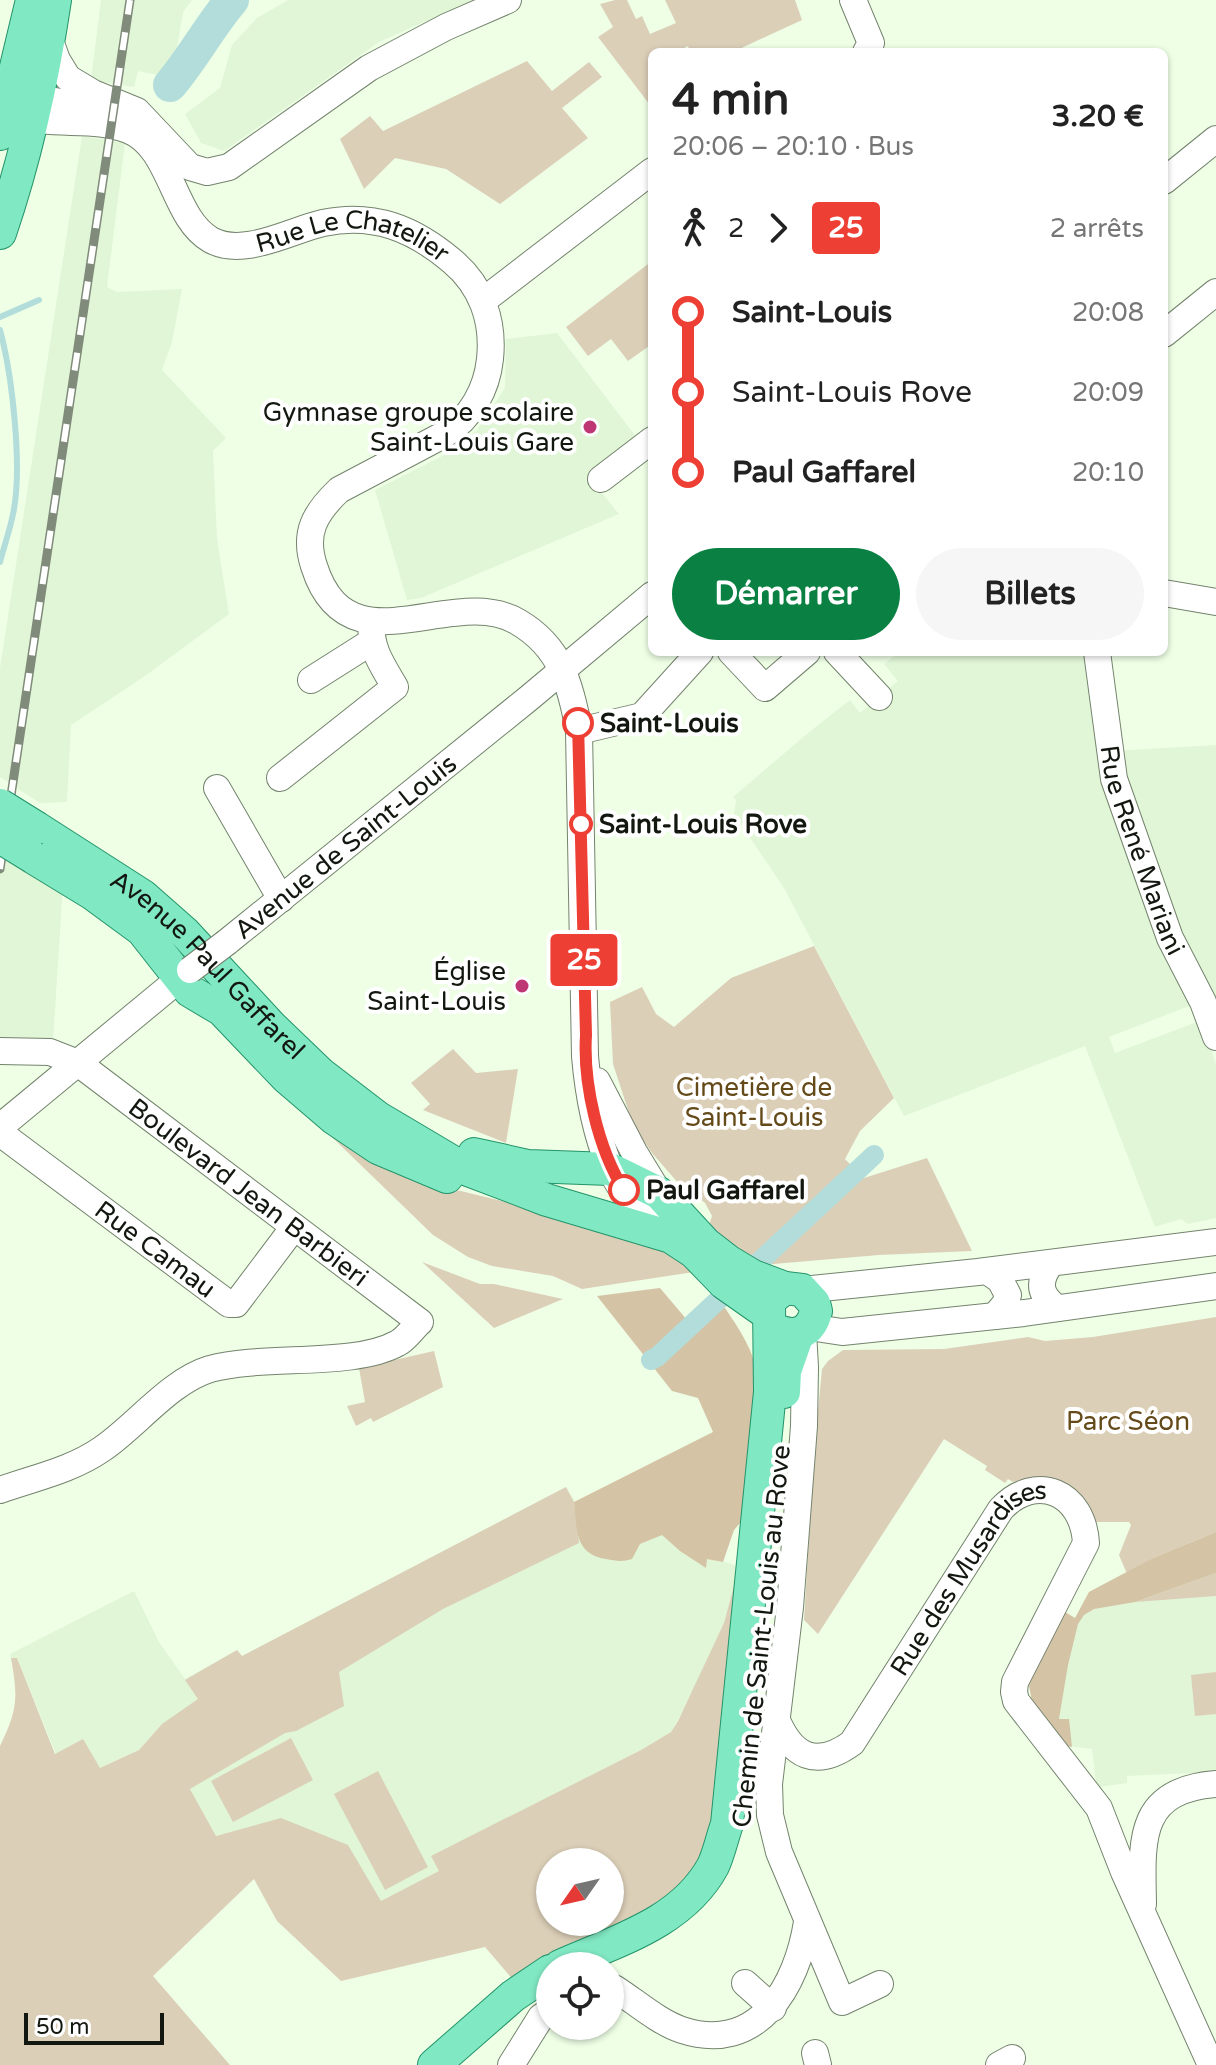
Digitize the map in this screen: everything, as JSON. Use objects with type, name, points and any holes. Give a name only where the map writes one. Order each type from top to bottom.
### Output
[{"type":"main road","points":[[0,233],[18,182],[16,116],[32,0]]},
{"type":"main road","points":[[16,116],[49,38],[55,0]]},
{"type":"main road","name":"Avenue Paul Gaffarel","points":[[0,805],[36,843],[143,896],[185,933],[272,1027],[321,1074],[405,1136],[463,1168],[547,1200],[671,1237]]},
{"type":"main road","points":[[0,837],[36,843],[126,917],[185,974],[190,991],[222,1010],[286,1077],[335,1119],[378,1148],[437,1175],[547,1200]]},
{"type":"main road","name":"Avenue Paul Gaffarel","points":[[405,1136],[528,1166],[610,1169],[659,1193]]},
{"type":"main road","name":"Chemin de Saint-Louis au Rove","points":[[659,1193],[706,1244],[753,1276],[791,1315]]},
{"type":"main road","name":"Chemin de Saint-Louis au Rove","points":[[671,1237],[694,1252],[724,1283],[762,1352],[770,1392]]},
{"type":"main road","name":"Chemin de Saint-Louis au Rove","points":[[724,1283],[791,1315]]},
{"type":"main road","name":"Chemin de Saint-Louis au Rove","points":[[592,1952],[656,1924],[689,1899],[713,1865],[727,1824],[770,1392],[791,1315]]},
{"type":"main road","name":"Chemin de Saint-Louis au Rove","points":[[624,1956],[678,1930],[717,1895],[737,1859],[747,1807],[791,1315]]},
{"type":"main road","points":[[434,2065],[513,1996],[536,1980]]},
{"type":"main road","points":[[462,2065],[536,2001]]},
{"type":"street","points":[[182,204],[189,184],[218,170],[369,68],[446,27],[508,0]]},
{"type":"street","points":[[853,0],[871,43],[868,48]]},
{"type":"street","points":[[49,38],[68,78],[93,93],[137,111],[190,167],[218,170]]},
{"type":"street","points":[[0,147],[16,116],[84,105],[148,121]]},
{"type":"street","name":"Rue Le Chatelier","points":[[16,116],[130,130],[151,148],[196,228],[213,241],[254,244],[324,223],[376,220],[395,225],[430,243],[457,265],[484,300],[491,347],[489,373],[466,417],[458,427],[339,490],[320,512],[310,533],[308,544],[325,592],[371,632]]},
{"type":"street","points":[[1168,178],[1216,139]]},
{"type":"street","points":[[484,300],[648,174]]},
{"type":"street","points":[[1168,331],[1216,292]]},
{"type":"street","points":[[601,479],[648,443]]},
{"type":"street","points":[[1168,594],[1216,602]]},
{"type":"street","name":"Avenue de Saint-Louis","points":[[0,1127],[648,598]]},
{"type":"street","points":[[311,680],[371,632],[400,621],[486,611],[519,622],[543,643],[564,669]]},
{"type":"street","points":[[280,778],[395,687],[371,632]]},
{"type":"street","points":[[579,731],[642,716],[696,656]]},
{"type":"street","points":[[735,656],[765,688],[802,656]]},
{"type":"street","points":[[841,656],[879,697]]},
{"type":"street","name":"Rue René Mariani","points":[[1098,656],[1114,779],[1170,938],[1203,1002],[1216,1037]]},
{"type":"street","name":"Chemin de Saint-Louis au Rove","points":[[564,669],[579,731],[585,1056],[589,1094],[610,1169],[645,1215],[671,1237]]},
{"type":"street","points":[[217,788],[281,899]]},
{"type":"street","points":[[0,1051],[50,1052],[78,1063]]},
{"type":"street","name":"Chemin de Saint-Louis au Rove","points":[[585,1056],[634,1152],[659,1193]]},
{"type":"street","name":"Boulevard Jean Barbieri","points":[[0,1490],[82,1462],[105,1447],[157,1401],[209,1369],[266,1359],[363,1354],[399,1343],[420,1322],[78,1063]]},
{"type":"street","name":"Rue Camau","points":[[0,1133],[229,1304],[236,1304],[294,1227]]},
{"type":"street","points":[[791,1315],[987,1271],[1216,1242]]},
{"type":"street","points":[[1051,1263],[1041,1276],[1041,1290],[1057,1308]]},
{"type":"street","points":[[987,1271],[1000,1280],[1008,1295],[995,1316]]},
{"type":"street","points":[[791,1315],[842,1332],[995,1316],[1216,1286]]},
{"type":"street","points":[[791,1315],[805,1367],[803,1441],[790,1607],[769,1784],[770,1815],[779,1852],[842,2002],[880,1984]]},
{"type":"street","name":"Rue des Musardises","points":[[776,1718],[789,1744],[810,1757],[829,1756],[852,1743],[1001,1509],[1013,1496],[1036,1489],[1049,1490],[1061,1496],[1078,1513],[1085,1527],[1086,1543],[1015,1682],[1016,1701],[1099,1808],[1124,1872],[1211,2065]]},
{"type":"street","points":[[1144,1914],[1146,1828],[1163,1803],[1177,1793],[1216,1784]]},
{"type":"street","points":[[624,1994],[679,2030],[703,2035],[728,2034],[752,2026],[773,2008],[794,1972],[807,1922]]},
{"type":"street","points":[[745,1983],[773,2008]]},
{"type":"street","points":[[511,2065],[536,2025]]},
{"type":"shaded area","points":[[101,0],[192,0],[183,12],[172,78],[138,71],[134,87],[91,80]]},
{"type":"shaded area","points":[[288,0],[473,0],[379,42],[224,151],[201,143],[185,114],[220,88],[232,45],[257,18]]},
{"type":"shaded area","points":[[82,136],[125,143],[107,287],[117,292],[182,289],[172,342],[162,370],[226,438],[213,451],[217,539],[229,614],[145,676],[71,725],[67,802],[40,803],[0,777],[0,668]]},
{"type":"shaded area","points":[[557,333],[637,438],[593,482],[619,514],[421,598],[407,600],[375,490],[456,449],[477,430],[505,388],[506,339]]},
{"type":"shaded area","points":[[894,656],[1094,656],[1108,776],[1197,1003],[1109,1037],[1115,1053],[1202,1020],[1216,1065],[1216,1218],[1188,1224],[1181,1219],[1155,1227],[1085,1046],[904,1116],[784,888],[734,814],[736,800],[733,797],[850,700],[860,713],[898,681],[884,664]]},
{"type":"shaded area","points":[[1216,745],[1216,1016],[1185,947],[1113,751]]},
{"type":"shaded area","points":[[0,846],[63,885],[53,1041],[0,1046]]},
{"type":"shaded area","points":[[660,1288],[693,1327],[721,1302],[746,1342],[756,1368],[757,1423],[740,1523],[734,1530],[723,1562],[707,1559],[706,1568],[662,1535],[640,1544],[632,1559],[616,1561],[588,1552],[577,1531],[574,1502],[713,1432],[698,1398],[672,1391],[597,1296]]},
{"type":"shaded area","points":[[757,1410],[740,1523],[734,1530],[723,1561],[739,1567],[724,1623],[671,1732],[432,1856],[440,1871],[381,1901],[281,1819],[216,1836],[190,1789],[162,1724],[139,1750],[100,1768],[56,1754],[17,1658],[11,1658],[10,1654],[134,1591],[159,1642],[185,1679],[237,1650],[242,1656],[566,1487],[575,1502]]},
{"type":"shaded area","points":[[1216,1532],[1216,1772],[1127,1776],[1127,1783],[1099,1787],[1092,1749],[1068,1746],[1033,1706],[1065,1612],[1075,1618],[1089,1592],[1153,1558]]},
{"type":"shaded area","points":[[1216,1532],[1216,1573],[1135,1602],[1094,1609],[1084,1615],[1078,1624],[1068,1665],[1059,1719],[1069,1719],[1072,1747],[1068,1746],[1033,1706],[1028,1681],[1065,1612],[1075,1618],[1089,1592],[1153,1558]]},
{"type":"green space","points":[[627,0],[636,19],[642,16],[650,34],[676,23],[665,0],[795,0],[802,20],[742,48],[648,48],[648,102],[598,37],[613,27],[600,4]]},
{"type":"green space","points":[[527,61],[552,91],[589,62],[602,77],[562,108],[588,138],[500,204],[446,169],[395,158],[364,189],[340,139],[370,116],[383,131]]},
{"type":"green space","points":[[648,264],[648,347],[628,361],[611,339],[588,356],[566,327]]},
{"type":"green space","name":"Cimetière de Saint-Louis","points":[[814,946],[894,1098],[860,1131],[845,1159],[864,1178],[927,1158],[972,1251],[761,1265],[708,1228],[712,1216],[705,1203],[699,1198],[685,1200],[675,1188],[679,1184],[638,1133],[613,1064],[610,1002],[642,987],[656,1014],[674,1027],[731,978]]},
{"type":"green space","points":[[453,1049],[476,1073],[518,1069],[506,1143],[423,1110],[430,1104],[411,1083]]},
{"type":"green space","points":[[305,1111],[420,1181],[579,1220],[671,1254],[694,1272],[582,1289],[553,1276],[492,1266],[468,1257],[433,1235]]},
{"type":"green space","points":[[422,1262],[480,1284],[494,1284],[563,1299],[494,1328]]},
{"type":"green space","name":"Parc Séon","points":[[1216,1317],[1216,1532],[1153,1558],[1127,1574],[1119,1555],[1131,1525],[1129,1522],[1096,1522],[1073,1490],[1052,1480],[1040,1478],[1013,1482],[1008,1479],[1005,1483],[985,1470],[987,1466],[944,1439],[818,1634],[804,1620],[814,1452],[822,1369],[828,1361],[843,1350],[944,1349],[1028,1337],[1045,1341],[1093,1337]]},
{"type":"green space","points":[[434,1351],[443,1387],[373,1422],[371,1418],[356,1426],[347,1406],[365,1402],[359,1368]]},
{"type":"green space","points":[[566,1487],[574,1502],[579,1543],[443,1609],[339,1672],[344,1706],[296,1731],[285,1733],[190,1789],[216,1836],[281,1818],[348,1845],[381,1901],[439,1871],[431,1856],[671,1732],[724,1623],[739,1567],[708,1852],[667,1907],[624,1928],[624,1848],[536,1848],[536,1936],[607,1936],[574,1952],[536,1952],[536,1970],[514,1981],[485,1947],[341,1981],[277,1921],[254,1879],[153,1976],[230,2065],[0,2065],[0,1746],[15,1703],[11,1658],[17,1658],[55,1754],[83,1739],[100,1768],[139,1750],[162,1724],[198,1699],[185,1680],[237,1650],[242,1656]]},
{"type":"green space","points":[[1216,1573],[1216,1596],[1135,1602]]},
{"type":"green space","points":[[1216,1672],[1216,1714],[1195,1716],[1191,1675]]},
{"type":"green space","points":[[291,1738],[313,1780],[233,1822],[211,1781]]},
{"type":"green space","points":[[378,1771],[428,1867],[385,1890],[334,1794]]},
{"type":"waterway","points":[[170,85],[232,0]]},
{"type":"waterway","points":[[0,317],[39,300]]},
{"type":"waterway","points":[[0,330],[12,395],[17,472],[13,514],[0,562]]},
{"type":"waterway","points":[[651,1360],[874,1155]]},
{"type":"railway","points":[[0,869],[130,0]]},
{"type":"bus line","name":"25","points":[[578,723],[585,1056],[589,1094],[610,1169],[624,1190]]},
{"type":"place","name":"Gymnase groupe scolaire Saint-Louis Gare","points":[[590,427]]},
{"type":"place","name":"Saint-Louis","points":[[578,723]]},
{"type":"place","name":"Saint-Louis Rove","points":[[581,824]]},
{"type":"place","name":"Église Saint-Louis","points":[[522,986]]},
{"type":"place","name":"Paul Gaffarel","points":[[624,1190]]}]
